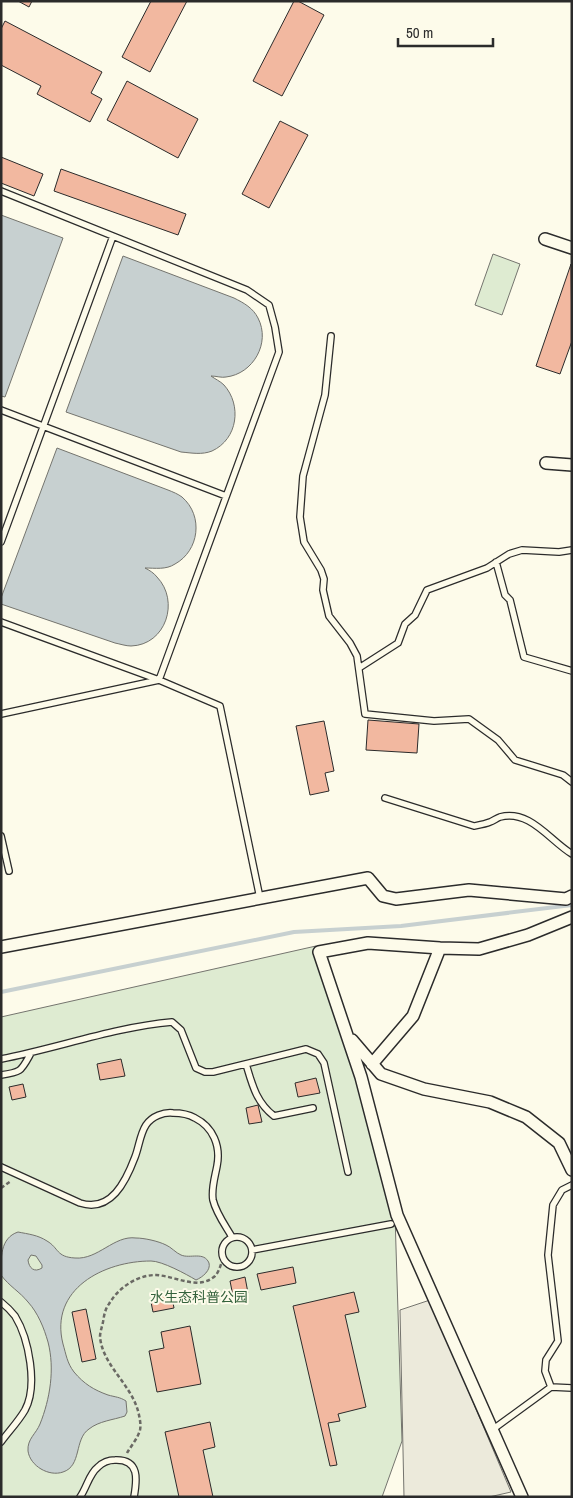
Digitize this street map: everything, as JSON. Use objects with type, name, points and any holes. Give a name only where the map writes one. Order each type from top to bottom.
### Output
[{"type":"street","points":[[545,239],[572,248]]},
{"type":"street","points":[[546,463],[572,465]]},
{"type":"street","points":[[1,947],[368,878],[383,896],[396,899],[469,890],[566,899],[572,896]]},
{"type":"street","points":[[522,1497],[397,1215],[361,1077],[319,952],[368,943],[479,949],[528,935],[572,917]]},
{"type":"street","points":[[372,1064],[412,1016],[440,948]]},
{"type":"street","points":[[347,1034],[381,1074],[424,1089],[490,1102],[526,1117],[559,1143],[572,1170]]},
{"type":"lane","points":[[1,191],[247,290],[269,304],[279,352],[159,680]]},
{"type":"lane","points":[[1,542],[113,236]]},
{"type":"lane","points":[[331,336],[325,395],[303,476],[300,517],[304,542],[323,575],[323,590],[328,616],[358,656],[365,714],[434,721],[469,719],[498,740],[515,760],[563,775],[572,782]]},
{"type":"lane","points":[[1,410],[226,496]]},
{"type":"lane","points":[[359,668],[398,643],[405,624],[415,615],[427,590],[487,568],[509,554],[522,550],[559,552],[572,550]]},
{"type":"lane","points":[[496,562],[505,594],[510,600],[524,657],[572,671]]},
{"type":"lane","points":[[1,622],[159,680],[220,706],[260,898]]},
{"type":"lane","points":[[1,714],[159,680]]},
{"type":"lane","points":[[385,798],[474,826],[488,823],[500,817],[512,816],[525,819],[572,854]]},
{"type":"lane","points":[[1,836],[9,871]]},
{"type":"lane","points":[[1,1059],[150,1024],[172,1022],[181,1030],[196,1068],[205,1072],[213,1072],[306,1049],[318,1054],[324,1063],[348,1172]]},
{"type":"lane","points":[[1,1076],[16,1073],[22,1069],[31,1053]]},
{"type":"lane","points":[[246,1064],[256,1096],[266,1110],[274,1116],[313,1108]]},
{"type":"lane","points":[[1,1166],[80,1203],[97,1205],[107,1201],[120,1187],[135,1157],[144,1129],[152,1118],[170,1113],[190,1115],[203,1123],[212,1132],[216,1143],[218,1159],[212,1198],[216,1210],[232,1237]]},
{"type":"lane","points":[[551,1387],[545,1371],[546,1360],[558,1341],[548,1255],[554,1204],[562,1190],[572,1185]]},
{"type":"lane","points":[[252,1250],[391,1224]]},
{"type":"lane","points":[[232,1237],[247,1240],[252,1250],[250,1259],[243,1266],[229,1266],[223,1258],[222,1248],[232,1237]]},
{"type":"lane","points":[[1,1302],[14,1315],[25,1338],[32,1380],[26,1409],[14,1427],[2,1440]]},
{"type":"lane","points":[[492,1430],[551,1387],[572,1388]]},
{"type":"lane","points":[[80,1497],[96,1468],[104,1462],[122,1460],[133,1467],[137,1476],[134,1497]]},
{"type":"path","points":[[122,1460],[136,1440],[140,1430],[140,1423],[137,1405],[133,1396],[104,1352],[100,1336],[108,1304],[123,1287],[141,1278],[156,1275],[191,1283],[200,1283],[210,1279],[217,1274],[223,1258]]},
{"type":"green space","points":[[493,254],[520,264],[502,315],[475,305]]},
{"type":"green space","name":"水生态科普公园","points":[[316,946],[359,1079],[395,1215],[402,1441],[382,1497],[1,1497],[1,1017]]},
{"type":"shaded area","points":[[1,215],[63,238],[5,397],[1,396]]},
{"type":"shaded area","points":[[123,256],[234,298],[251,309],[258,318],[262,337],[261,347],[251,364],[236,375],[224,377],[211,376],[230,393],[235,412],[232,430],[221,446],[212,451],[201,453],[181,452],[66,412]]},
{"type":"shaded area","points":[[57,448],[175,493],[182,497],[194,514],[196,533],[194,542],[183,558],[168,567],[145,568],[154,574],[164,587],[168,598],[168,609],[166,620],[161,630],[143,644],[131,646],[115,643],[1,604],[1,598]]},
{"type":"shaded area","points":[[18,1232],[40,1237],[64,1256],[75,1258],[91,1255],[120,1240],[128,1238],[143,1239],[168,1246],[181,1255],[204,1257],[209,1263],[206,1273],[196,1280],[174,1268],[151,1261],[115,1266],[84,1282],[72,1294],[64,1308],[61,1325],[63,1344],[70,1365],[74,1372],[90,1386],[126,1401],[127,1412],[125,1416],[102,1422],[84,1433],[73,1464],[63,1472],[46,1472],[36,1466],[28,1451],[30,1440],[40,1424],[46,1404],[50,1384],[51,1363],[48,1342],[38,1316],[25,1298],[1,1275],[3,1249],[12,1235]],"holes":[[[31,1255],[36,1256],[42,1268],[34,1270],[29,1265],[28,1260]]]},
{"type":"shaded area","points":[[430,1300],[511,1492],[489,1497],[404,1497],[400,1310]]},
{"type":"building","points":[[18,1],[32,1],[29,7]]},
{"type":"building","points":[[151,1],[187,1],[150,72],[122,57]]},
{"type":"building","points":[[294,1],[298,1],[324,15],[282,96],[253,81]]},
{"type":"building","points":[[5,21],[102,72],[91,93],[102,99],[90,122],[37,94],[41,86],[1,65],[1,29]]},
{"type":"building","points":[[127,81],[198,119],[178,158],[107,120]]},
{"type":"building","points":[[280,121],[308,135],[269,208],[242,194]]},
{"type":"building","points":[[1,157],[43,174],[34,196],[1,183]]},
{"type":"building","points":[[61,169],[186,214],[178,235],[54,191]]},
{"type":"building","points":[[571,264],[572,341],[560,374],[536,366]]},
{"type":"building","points":[[368,720],[419,724],[417,753],[366,750]]},
{"type":"building","points":[[324,721],[334,771],[325,773],[329,791],[310,795],[296,726]]},
{"type":"building","points":[[121,1059],[125,1076],[100,1080],[97,1064]]},
{"type":"building","points":[[316,1078],[320,1093],[298,1097],[295,1083]]},
{"type":"building","points":[[23,1084],[26,1097],[12,1100],[9,1087]]},
{"type":"building","points":[[258,1105],[262,1122],[249,1124],[246,1108]]},
{"type":"building","points":[[293,1267],[296,1283],[261,1290],[257,1274]]},
{"type":"building","points":[[245,1277],[248,1293],[233,1296],[230,1281]]},
{"type":"building","points":[[354,1292],[359,1312],[345,1315],[366,1407],[338,1414],[340,1421],[328,1423],[337,1465],[330,1466],[293,1306]]},
{"type":"building","points":[[171,1293],[174,1308],[153,1312],[151,1302],[156,1301],[155,1297]]},
{"type":"building","points":[[86,1309],[96,1359],[82,1362],[72,1312]]},
{"type":"building","points":[[190,1326],[201,1384],[157,1392],[149,1351],[164,1348],[161,1332]]},
{"type":"building","points":[[210,1422],[215,1447],[203,1450],[213,1497],[179,1497],[165,1432]]},
{"type":"waterway","points":[[1,992],[294,932],[401,926],[572,905]]}]
